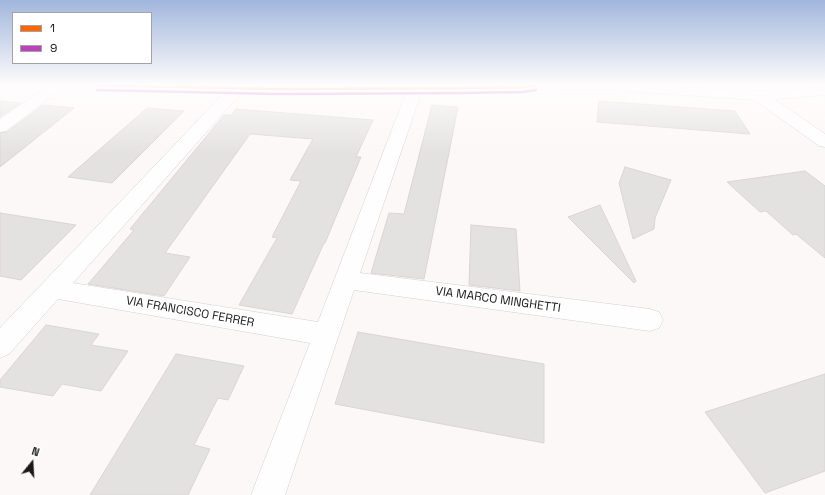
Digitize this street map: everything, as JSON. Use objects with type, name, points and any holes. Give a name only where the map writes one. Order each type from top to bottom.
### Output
[{"type":"street","points":[[0,126],[26,108]]},
{"type":"street","points":[[0,346],[219,108]]},
{"type":"street","points":[[268,495],[408,108]]},
{"type":"street","points":[[776,108],[825,142]]},
{"type":"street","name":"VIA MARCO MINGHETTI","points":[[346,280],[650,320]]},
{"type":"street","name":"VIA FRANCISCO FERRER","points":[[53,289],[326,335]]},
{"type":"building","points":[[0,108],[13,108],[0,117]]},
{"type":"building","points":[[39,108],[74,108],[0,167],[0,133],[7,132]]},
{"type":"building","points":[[147,108],[184,111],[112,183],[68,177]]},
{"type":"building","points":[[431,108],[458,108],[424,279],[371,273],[389,213],[404,214]]},
{"type":"building","points":[[598,108],[696,108],[735,111],[750,134],[597,122]]},
{"type":"building","points":[[236,109],[373,120],[356,157],[361,157],[325,243],[292,314],[239,305],[277,238],[272,237],[301,181],[290,180],[313,139],[250,134],[165,253],[190,257],[164,296],[88,284],[134,230],[130,229],[224,115],[231,115]]},
{"type":"building","points":[[625,167],[671,180],[655,218],[654,229],[633,239],[619,183]]},
{"type":"building","points":[[805,171],[825,186],[825,258],[796,234],[793,235],[766,211],[760,212],[727,182]]},
{"type":"building","points":[[600,205],[636,281],[634,283],[568,217]]},
{"type":"building","points":[[0,213],[76,225],[21,280],[0,276]]},
{"type":"building","points":[[471,225],[516,229],[520,291],[469,285]]},
{"type":"building","points":[[46,325],[99,334],[91,345],[128,351],[101,391],[62,384],[53,396],[0,387],[0,380]]},
{"type":"building","points":[[358,332],[544,364],[544,443],[335,404]]},
{"type":"building","points":[[176,354],[244,366],[228,400],[218,398],[194,445],[210,449],[188,495],[90,495]]},
{"type":"building","points":[[825,374],[825,471],[765,493],[705,412]]}]
